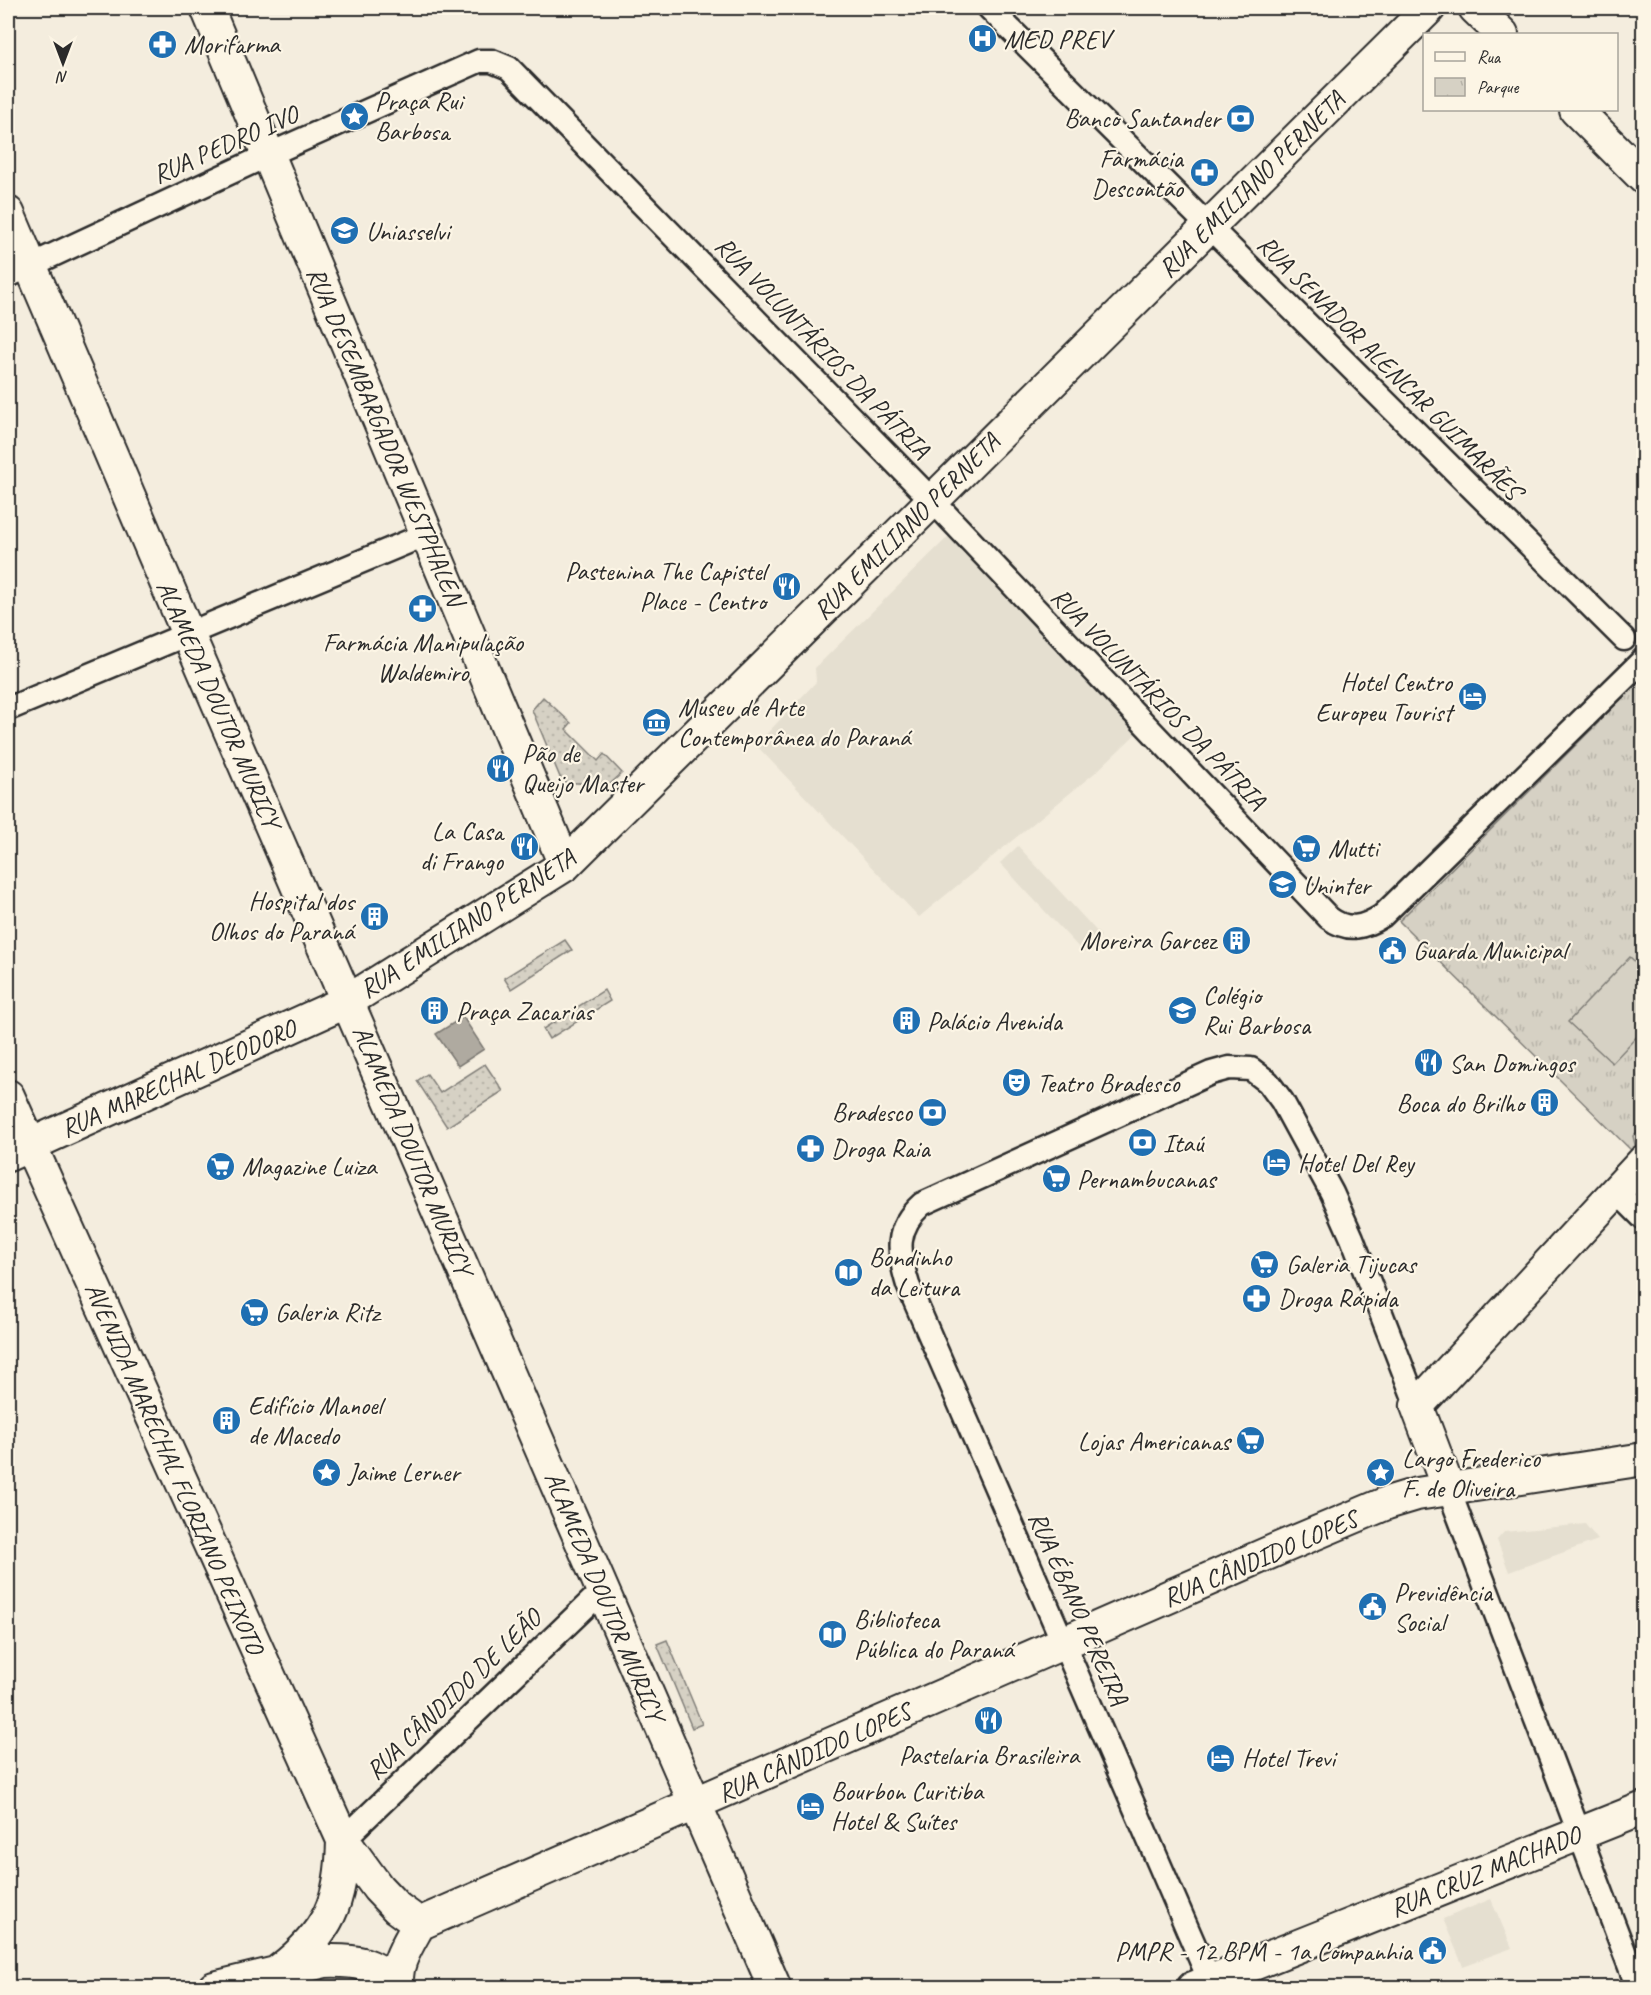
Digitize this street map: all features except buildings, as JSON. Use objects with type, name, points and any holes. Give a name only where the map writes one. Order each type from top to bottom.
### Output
[{"type":"street","name":"RUA DESEMBARGADOR WESTPHALEN","points":[[207,8],[565,865]]},
{"type":"street","name":"RUA SENADOR ALENCAR GUIMARÃES","points":[[989,8],[1623,639]]},
{"type":"street","name":"RUA EMILIANO PERNETA","points":[[348,1001],[565,865],[1429,8]]},
{"type":"street","points":[[1475,8],[1501,33]]},
{"type":"street","name":"RUA VOLUNTÁRIOS DA PÁTRIA","points":[[468,66],[479,61],[492,61],[509,68],[522,80],[932,500],[1339,926],[1369,925],[1382,916],[1644,658]]},
{"type":"street","name":"RUA PEDRO IVO","points":[[19,271],[268,155],[468,66]]},
{"type":"street","points":[[1577,111],[1644,178]]},
{"type":"street","name":"ALAMEDA DOUTOR MURICY","points":[[8,213],[19,271],[188,634],[775,1988]]},
{"type":"street","points":[[8,709],[427,534]]},
{"type":"street","name":"RUA MARECHAL DEODORO","points":[[19,1150],[348,1001]]},
{"type":"street","name":"RUA ÉBANO PEREIRA","points":[[1206,1985],[1063,1643],[908,1285],[900,1250],[902,1231],[909,1215],[922,1204],[1211,1073],[1229,1068],[1251,1069],[1268,1082],[1282,1101],[1332,1193],[1352,1238],[1417,1406]]},
{"type":"street","name":"AVENIDA MARECHAL FLORIANO PEIXOTO","points":[[8,1096],[19,1150],[343,1840],[378,1888],[397,1908],[419,1924]]},
{"type":"street","points":[[1638,1988],[1417,1406],[1644,1161]]},
{"type":"street","points":[[1616,1191],[1644,1219]]},
{"type":"street","name":"RUA CÂNDIDO LOPES","points":[[419,1924],[1387,1503],[1448,1488],[1644,1459]]},
{"type":"street","name":"RUA CÂNDIDO DE LEÃO","points":[[343,1840],[603,1590]]},
{"type":"street","name":"RUA CRUZ MACHADO","points":[[1206,1985],[1644,1808]]},
{"type":"street","name":"AVENIDA MARECHAL FLORIANO PEIXOTO","points":[[277,1973],[301,1953],[321,1930],[335,1902],[342,1872],[343,1840]]},
{"type":"street","points":[[398,1985],[398,1969],[419,1924]]},
{"type":"street","points":[[214,1988],[325,1961],[368,1964],[379,1969],[398,1985]]},
{"type":"shaded area","points":[[952,533],[1142,728],[1097,771],[919,917],[756,745],[816,682],[815,668]]},
{"type":"shaded area","points":[[1018,846],[1101,936],[1083,952],[1000,863]]},
{"type":"shaded area","points":[[463,1017],[484,1049],[458,1066],[436,1034]]},
{"type":"shaded area","points":[[1585,1524],[1598,1540],[1509,1572],[1497,1540],[1504,1532]]},
{"type":"shaded area","points":[[1491,1899],[1512,1948],[1463,1966],[1443,1919]]},
{"type":"green space","points":[[1643,668],[1644,1125],[1633,1136],[1638,1157],[1399,921],[1599,722],[1594,716]]},
{"type":"green space","points":[[543,697],[571,723],[566,729],[598,761],[604,754],[622,773],[609,785],[562,782],[532,710]]},
{"type":"green space","points":[[565,940],[572,950],[511,989],[504,978]]},
{"type":"green space","points":[[1630,957],[1643,969],[1643,1030],[1612,1063],[1568,1022]]},
{"type":"green space","points":[[604,990],[610,1001],[549,1039],[543,1029]]},
{"type":"green space","points":[[485,1064],[503,1091],[447,1127],[417,1081],[427,1074],[440,1093]]},
{"type":"green space","points":[[667,1640],[702,1724],[692,1728],[657,1644]]},
{"type":"place","name":"MED PREV","points":[[983,39]]},
{"type":"place","name":"Morifarma","points":[[163,44]]},
{"type":"place","name":"Praça Rui Barbosa","points":[[354,116]]},
{"type":"place","name":"Banco Santander","points":[[1241,118]]},
{"type":"place","name":"Farmácia Descontão","points":[[1204,173]]},
{"type":"place","name":"Uniasselvi","points":[[345,231]]},
{"type":"place","name":"Pastenina The Capistel Place - Centro","points":[[787,586]]},
{"type":"place","name":"Farmácia Manipulação Waldemiro","points":[[423,608]]},
{"type":"place","name":"Hotel Centro Europeu Tourist","points":[[1473,697]]},
{"type":"place","name":"Museu de Arte Contemporânea do Paraná","points":[[657,722]]},
{"type":"place","name":"Pão de Queijo Master","points":[[501,768]]},
{"type":"place","name":"La Casa di Frango","points":[[524,846]]},
{"type":"place","name":"Mutti","points":[[1307,848]]},
{"type":"place","name":"Uninter","points":[[1282,885]]},
{"type":"place","name":"Hospital dos Olhos do Paraná","points":[[375,916]]},
{"type":"place","name":"Moreira Garcez","points":[[1237,940]]},
{"type":"place","name":"Guarda Municipal","points":[[1392,950]]},
{"type":"place","name":"Colégio Rui Barbosa","points":[[1182,1010]]},
{"type":"place","name":"Praça Zacarias","points":[[435,1011]]},
{"type":"place","name":"Palácio Avenida","points":[[906,1021]]},
{"type":"place","name":"San Domingos","points":[[1428,1063]]},
{"type":"place","name":"Teatro Bradesco","points":[[1016,1083]]},
{"type":"place","name":"Boca do Brilho","points":[[1545,1103]]},
{"type":"place","name":"Bradesco","points":[[933,1112]]},
{"type":"place","name":"Itaú","points":[[1142,1143]]},
{"type":"place","name":"Droga Raia","points":[[810,1148]]},
{"type":"place","name":"Hotel Del Rey","points":[[1277,1163]]},
{"type":"place","name":"Magazine Luiza","points":[[221,1166]]},
{"type":"place","name":"Pernambucanas","points":[[1056,1179]]},
{"type":"place","name":"Galeria Tijucas","points":[[1265,1264]]},
{"type":"place","name":"Bondinho da Leitura","points":[[848,1272]]},
{"type":"place","name":"Droga Rápida","points":[[1257,1298]]},
{"type":"place","name":"Galeria Ritz","points":[[254,1312]]},
{"type":"place","name":"Edifício Manoel de Macedo","points":[[227,1420]]},
{"type":"place","name":"Lojas Americanas","points":[[1251,1441]]},
{"type":"place","name":"Jaime Lerner","points":[[327,1472]]},
{"type":"place","name":"Largo Frederico F. de Oliveira","points":[[1381,1473]]},
{"type":"place","name":"Previdência Social","points":[[1373,1607]]},
{"type":"place","name":"Biblioteca Pública do Paraná","points":[[833,1634]]},
{"type":"place","name":"Pastelaria Brasileira","points":[[989,1721]]},
{"type":"place","name":"Hotel Trevi","points":[[1221,1758]]},
{"type":"place","name":"Bourbon Curitiba Hotel & Suítes","points":[[810,1806]]},
{"type":"place","name":"PMPR - 12 BPM - 1a Companhia","points":[[1433,1951]]}]
